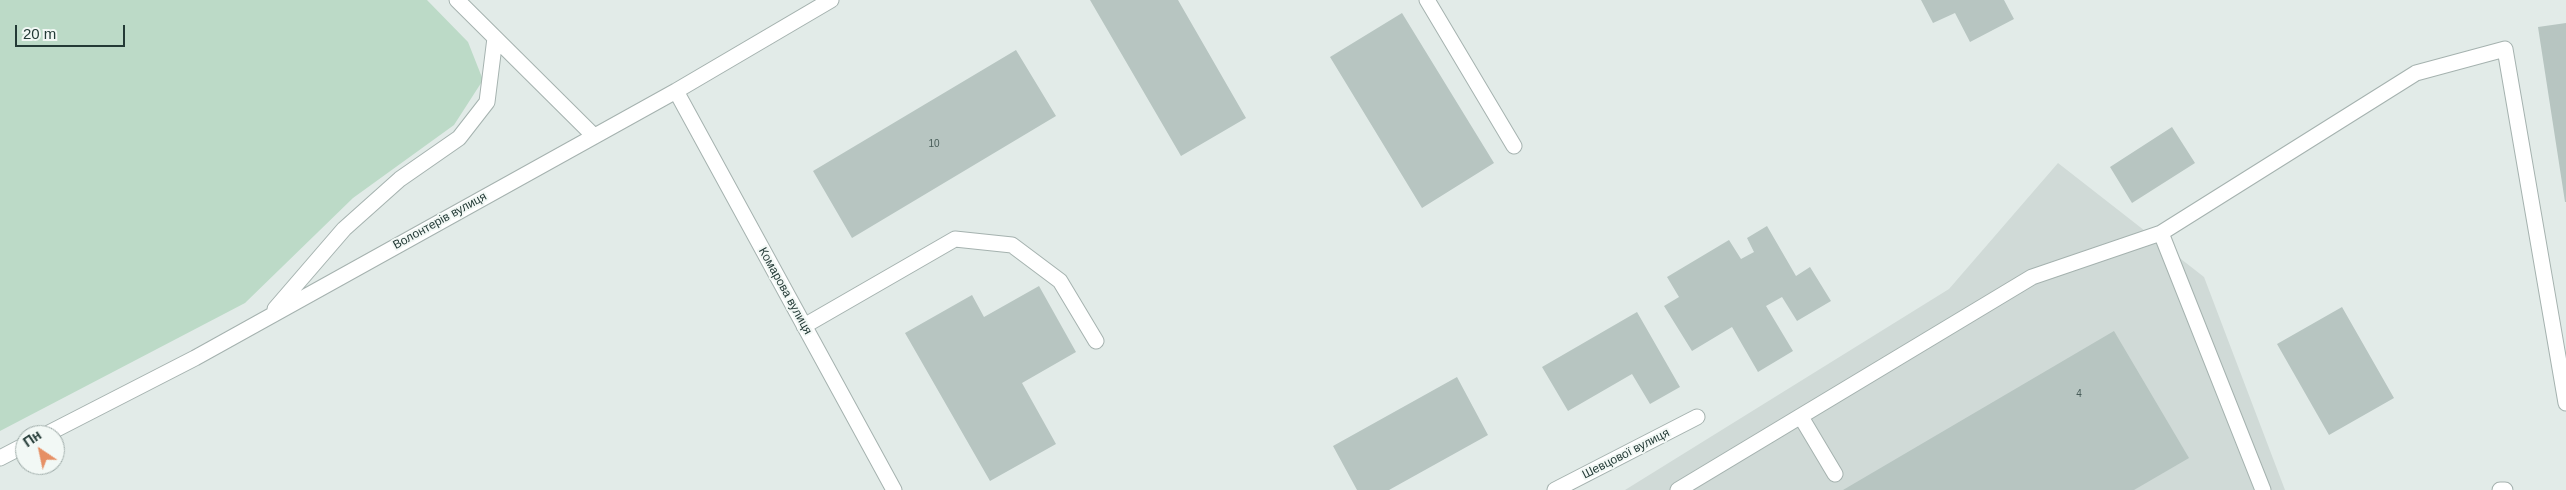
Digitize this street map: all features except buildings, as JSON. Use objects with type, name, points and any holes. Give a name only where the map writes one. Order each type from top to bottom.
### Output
[{"type":"street","points":[[457,0],[594,136]]},
{"type":"street","name":"Волонтерів вулиця","points":[[64,425],[195,358],[676,92],[831,0]]},
{"type":"street","points":[[1427,0],[1514,146]]},
{"type":"street","points":[[268,317],[344,229],[400,179],[459,138],[487,102],[495,38]]},
{"type":"street","points":[[1678,490],[2032,277],[2161,233],[2416,73],[2505,49],[2566,403]]},
{"type":"street","name":"Комарова вулиця","points":[[676,92],[894,490]]},
{"type":"street","points":[[2161,233],[2263,490]]},
{"type":"street","points":[[804,326],[954,239],[1012,245],[1060,281],[1096,341]]},
{"type":"street","points":[[1801,416],[1835,474]]},
{"type":"street","name":"Шевцової вулиця","points":[[1555,490],[1697,417]]},
{"type":"street","points":[[0,458],[15,450]]},
{"type":"street","points":[[2500,490],[2505,490]]},
{"type":"shaded area","points":[[2058,163],[2204,277],[2285,490],[1625,490],[1949,289]]},
{"type":"green space","points":[[0,0],[427,0],[468,42],[483,80],[454,125],[353,198],[245,303],[0,431]]}]
